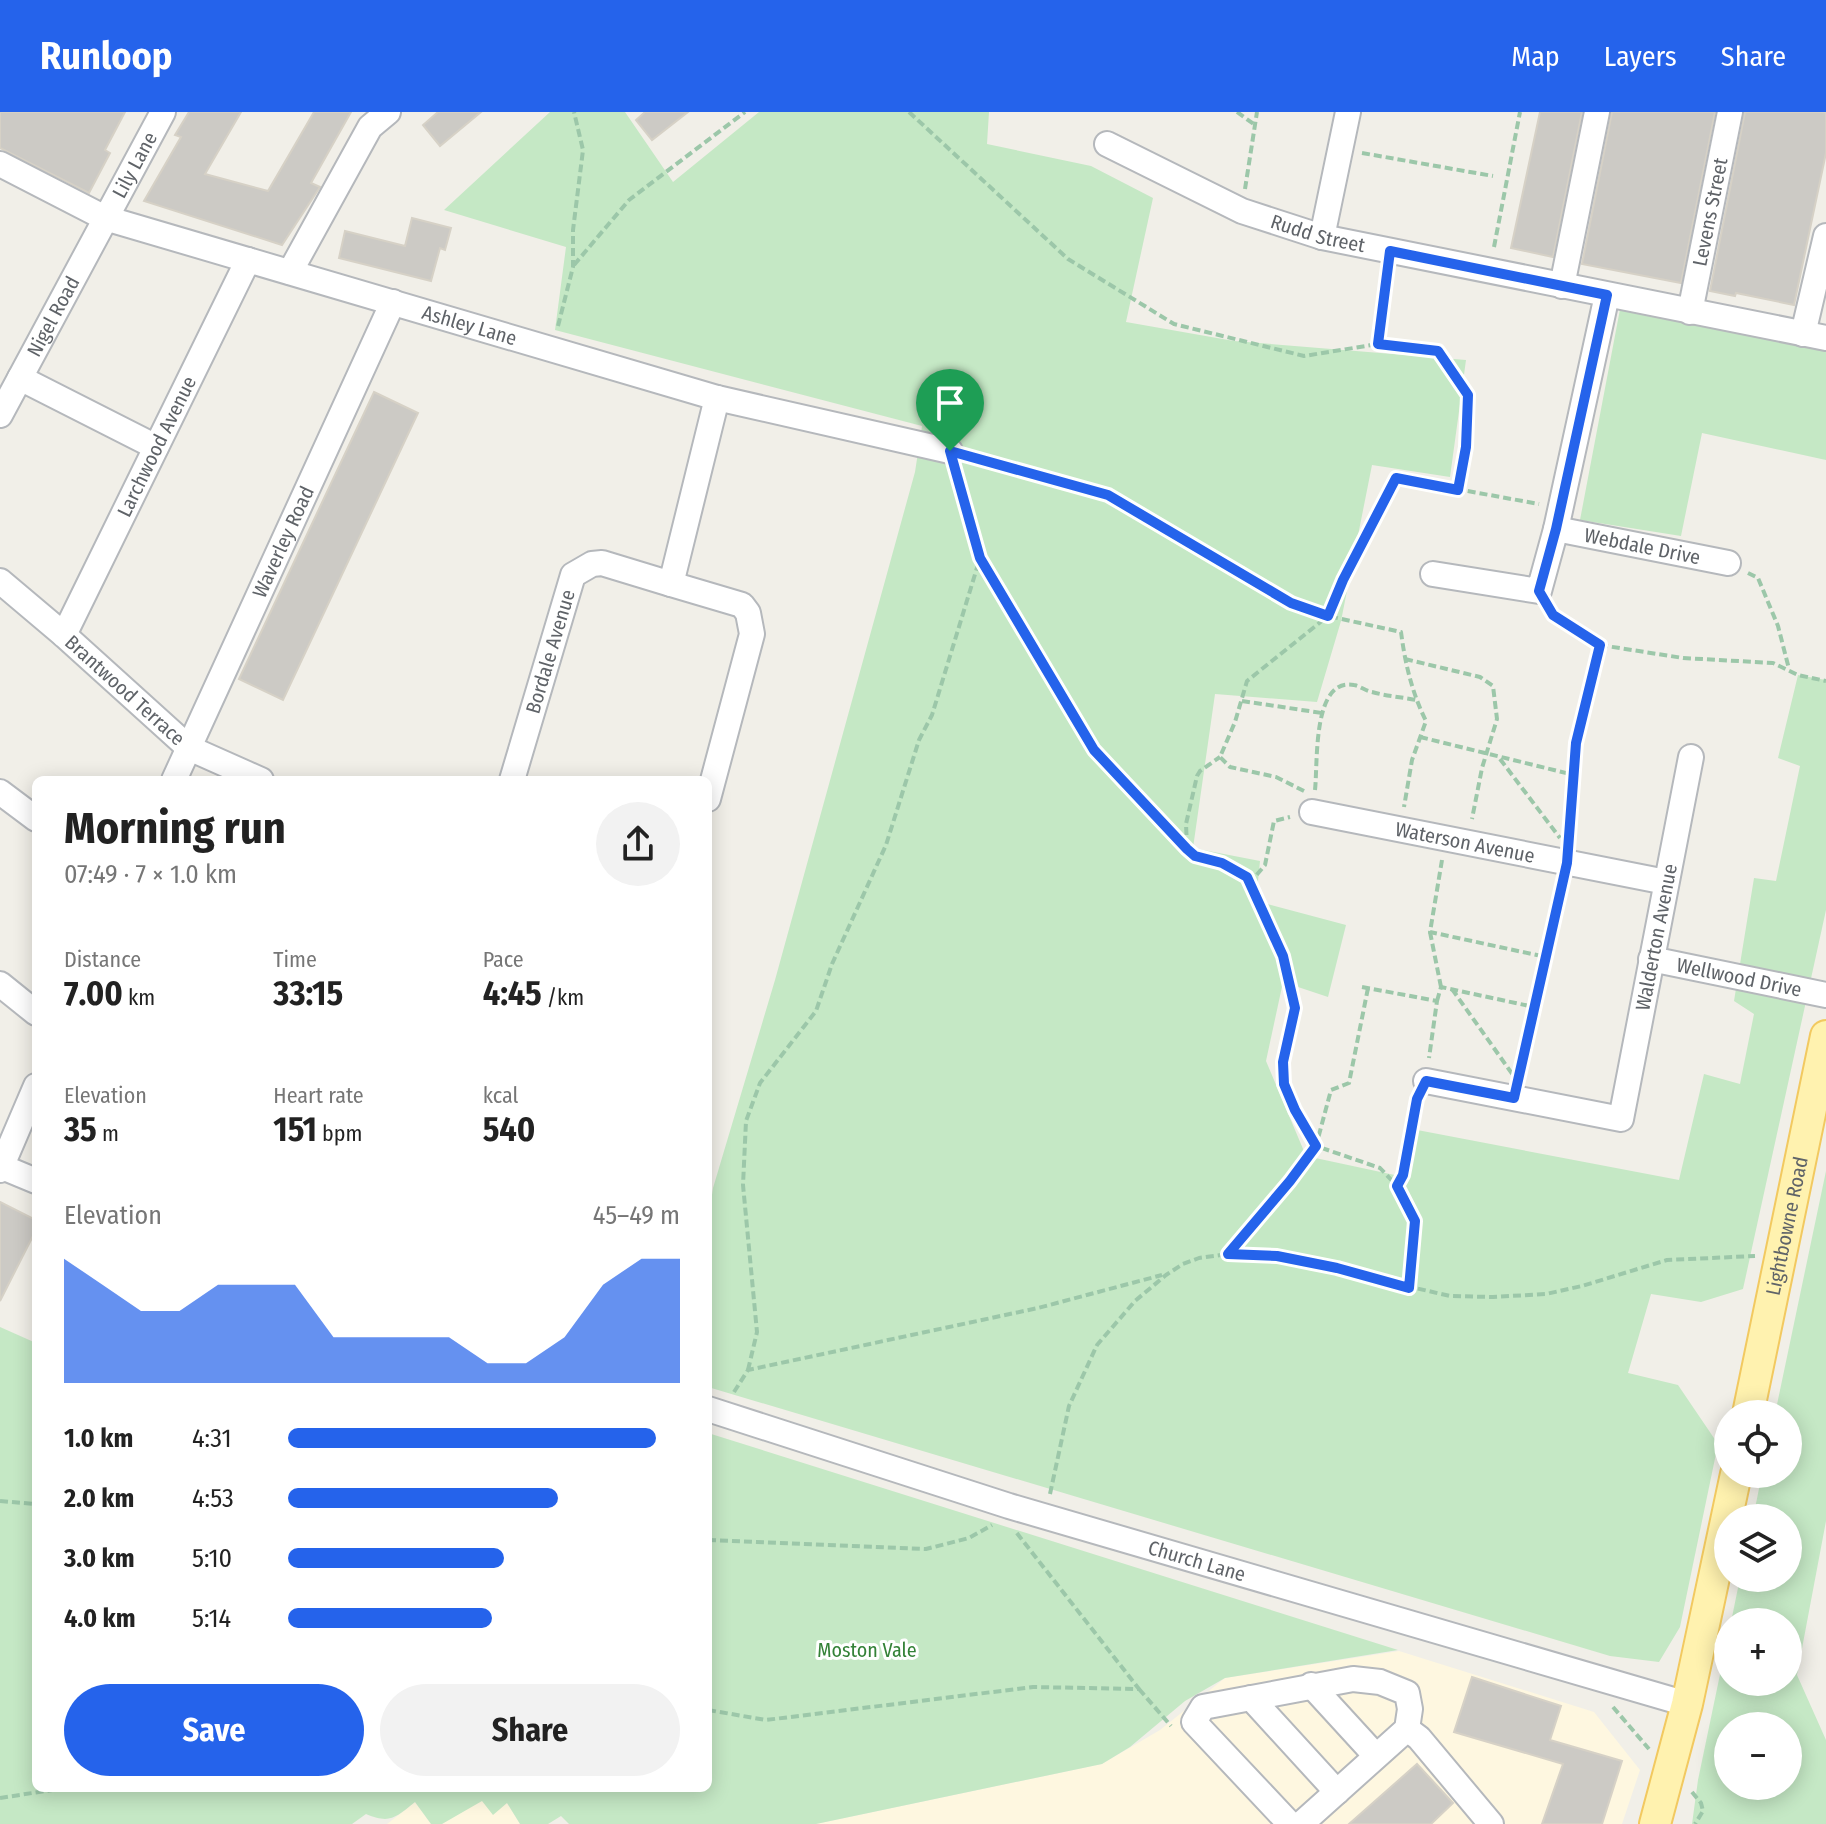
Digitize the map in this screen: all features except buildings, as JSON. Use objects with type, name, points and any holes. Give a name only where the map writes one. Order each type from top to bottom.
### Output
[{"type":"main road","name":"Lightbowne Road","points":[[1751,1400],[1826,1036]]},
{"type":"main road","points":[[1655,1824],[1687,1704],[1733,1488]]},
{"type":"street","name":"Lily Lane","points":[[105,218],[163,112]]},
{"type":"street","points":[[290,272],[370,127],[388,112]]},
{"type":"street","points":[[1322,237],[1348,112]]},
{"type":"street","points":[[1562,286],[1597,112]]},
{"type":"street","name":"Levens Street","points":[[1690,312],[1730,112]]},
{"type":"street","name":"Rudd Street","points":[[1107,144],[1242,211],[1322,237],[1815,336]]},
{"type":"street","name":"Ashley Lane","points":[[0,164],[105,218],[717,398],[950,451]]},
{"type":"street","name":"Nigel Road","points":[[0,415],[105,218]]},
{"type":"street","points":[[1815,336],[1826,236]]},
{"type":"street","name":"Larchwood Avenue","points":[[64,635],[248,260]]},
{"type":"street","points":[[1433,574],[1539,591],[1607,295]]},
{"type":"street","name":"Waverley Road","points":[[176,776],[393,302]]},
{"type":"street","points":[[20,378],[156,447]]},
{"type":"street","points":[[712,784],[750,646],[748,613],[742,605],[671,584],[717,398]]},
{"type":"street","name":"Webdale Drive","points":[[1558,519],[1728,563]]},
{"type":"street","name":"Bordale Avenue","points":[[513,776],[573,575],[592,564],[602,563],[671,584]]},
{"type":"street","name":"Brantwood Terrace","points":[[0,581],[189,748],[252,776]]},
{"type":"street","name":"Walderton Avenue","points":[[1426,1081],[1621,1119],[1691,757]]},
{"type":"street","points":[[0,792],[32,816]]},
{"type":"street","name":"Waterson Avenue","points":[[1312,812],[1666,882]]},
{"type":"street","name":"Wellwood Drive","points":[[1651,959],[1826,995]]},
{"type":"street","points":[[0,984],[32,1010]]},
{"type":"street","points":[[32,1095],[1,1168],[32,1180]]},
{"type":"street","name":"Church Lane","points":[[712,1410],[1007,1512],[1045,1516],[1687,1704]]},
{"type":"street","points":[[1290,1824],[1194,1722],[1203,1707],[1353,1679],[1380,1682],[1407,1693],[1413,1733],[1481,1821]]},
{"type":"street","points":[[1311,1685],[1376,1756]]},
{"type":"street","points":[[1251,1698],[1337,1792]]},
{"type":"street","points":[[1301,1824],[1376,1756],[1413,1733]]},
{"type":"path","points":[[552,348],[573,267],[573,230],[583,150],[574,112]]},
{"type":"path","points":[[573,267],[629,200],[745,112]]},
{"type":"path","points":[[909,112],[1068,259],[1174,324],[1304,356],[1378,344],[1438,351],[1468,395],[1466,447],[1458,490]]},
{"type":"path","points":[[1237,112],[1255,125]]},
{"type":"path","points":[[1242,211],[1257,112]]},
{"type":"path","points":[[1489,271],[1520,112]]},
{"type":"path","points":[[1341,150],[1493,176]]},
{"type":"path","points":[[1378,344],[1390,251]]},
{"type":"path","points":[[950,451],[980,558],[1094,750],[1195,856],[1222,863],[1247,877],[1283,956],[1295,1008],[1283,1062],[1284,1084],[1316,1146],[1380,1168],[1397,1186],[1415,1221],[1409,1288]]},
{"type":"path","points":[[950,451],[1108,495],[1291,603],[1328,616],[1401,632],[1416,700],[1426,721],[1412,760],[1400,829]]},
{"type":"path","points":[[1187,849],[1186,824],[1197,776],[1220,757],[1247,681],[1328,616],[1343,580],[1396,478],[1458,490],[1558,519]]},
{"type":"path","points":[[733,1394],[748,1370],[757,1332],[743,1185],[746,1121],[760,1083],[816,1011],[832,964],[886,845],[919,740],[932,715],[980,558]]},
{"type":"path","points":[[1728,563],[1758,578],[1778,626],[1789,669]]},
{"type":"path","points":[[1539,591],[1553,615],[1600,645],[1683,658],[1773,663],[1798,675],[1826,681]]},
{"type":"path","points":[[1498,757],[1568,849],[1576,743],[1600,645]]},
{"type":"path","points":[[1397,1186],[1403,1175],[1417,1099],[1426,1081],[1441,987],[1430,932],[1456,840],[1497,719],[1493,686],[1480,677],[1405,659]]},
{"type":"path","points":[[1220,757],[1230,767],[1276,777],[1315,797],[1322,713],[1326,699],[1337,685],[1355,685],[1369,692],[1416,700]]},
{"type":"path","points":[[1242,701],[1322,713]]},
{"type":"path","points":[[1420,737],[1574,775]]},
{"type":"path","points":[[1249,884],[1265,865],[1274,821],[1312,812]]},
{"type":"path","points":[[1452,989],[1517,1081],[1567,863]]},
{"type":"path","points":[[1430,932],[1546,957]]},
{"type":"path","points":[[1441,987],[1534,1007]]},
{"type":"path","points":[[1228,1254],[1316,1146],[1331,1090],[1349,1083],[1365,988],[1437,1001]]},
{"type":"path","points":[[1045,1516],[1069,1406],[1097,1345],[1135,1301],[1166,1275],[1199,1258],[1228,1254],[1277,1256],[1450,1296],[1546,1294],[1667,1260],[1782,1256]]},
{"type":"path","points":[[748,1370],[1038,1308],[1166,1275]]},
{"type":"path","points":[[0,1501],[32,1504]]},
{"type":"path","points":[[712,1540],[926,1549],[969,1538],[1007,1512],[1139,1689],[1033,1687],[766,1720],[712,1711]]},
{"type":"path","points":[[1611,1705],[1654,1753]]},
{"type":"path","points":[[0,1798],[39,1792]]},
{"type":"path","points":[[1692,1792],[1703,1811],[1695,1824]]},
{"type":"shaded area","points":[[1399,1651],[1594,1712],[1640,1770],[1622,1824],[816,1824],[1102,1764],[1160,1730],[1225,1678]]},
{"type":"shaded area","points":[[482,1800],[507,1803],[520,1824],[442,1824]]},
{"type":"shaded area","points":[[415,1802],[431,1824],[387,1824]]},
{"type":"green space","points":[[550,112],[625,112],[673,182],[759,112],[989,112],[987,144],[1091,166],[1153,198],[1126,322],[1234,341],[1466,360],[1450,477],[1372,465],[1341,621],[1317,702],[1215,694],[1193,848],[1260,861],[1256,901],[1346,925],[1328,997],[1283,982],[1266,1061],[1306,1156],[1404,1177],[1412,1129],[1679,1180],[1704,1074],[1740,1084],[1754,1014],[1734,1001],[1754,878],[1776,881],[1800,766],[1778,758],[1798,675],[1826,680],[1826,910],[1743,1289],[1701,1302],[1651,1294],[1628,1373],[1678,1385],[1714,1438],[1714,1463],[1680,1627],[1659,1662],[1610,1656],[712,1388],[713,1188],[775,980],[915,472],[922,426],[555,330],[566,247],[444,210]]},
{"type":"green space","points":[[1621,304],[1826,347],[1826,460],[1702,433],[1681,536],[1580,520]]},
{"type":"green space","points":[[1826,1171],[1826,1521],[1802,1648],[1802,1608],[1734,1608],[1737,1592],[1802,1592],[1802,1504],[1756,1504],[1759,1488],[1802,1488],[1802,1400],[1778,1400]]},
{"type":"green space","name":"Moston Vale","points":[[0,1327],[32,1341],[32,1792],[712,1792],[712,1434],[1398,1650],[1225,1678],[1185,1701],[1130,1747],[1102,1764],[816,1824],[569,1824],[561,1816],[548,1824],[520,1824],[507,1803],[493,1815],[482,1801],[442,1824],[431,1824],[415,1802],[392,1818],[381,1819],[366,1814],[352,1824],[0,1824]]},
{"type":"green space","points":[[1802,1686],[1826,1740],[1826,1824],[1692,1824],[1716,1696],[1802,1696]]},
{"type":"route","points":[[1390,251],[1607,295],[1556,529],[1539,591],[1553,615],[1600,645],[1576,743],[1567,863],[1514,1098],[1426,1081],[1417,1099],[1403,1175],[1397,1186],[1415,1221],[1409,1288],[1337,1268],[1277,1256],[1228,1254],[1316,1146],[1284,1084],[1283,1062],[1295,1008],[1283,956],[1247,877],[1222,863],[1195,856],[1152,815],[1094,750],[980,558],[950,451],[1108,495],[1291,603],[1328,616],[1343,580],[1396,478],[1458,490],[1466,447],[1468,395],[1438,351],[1378,344],[1390,251]]}]
